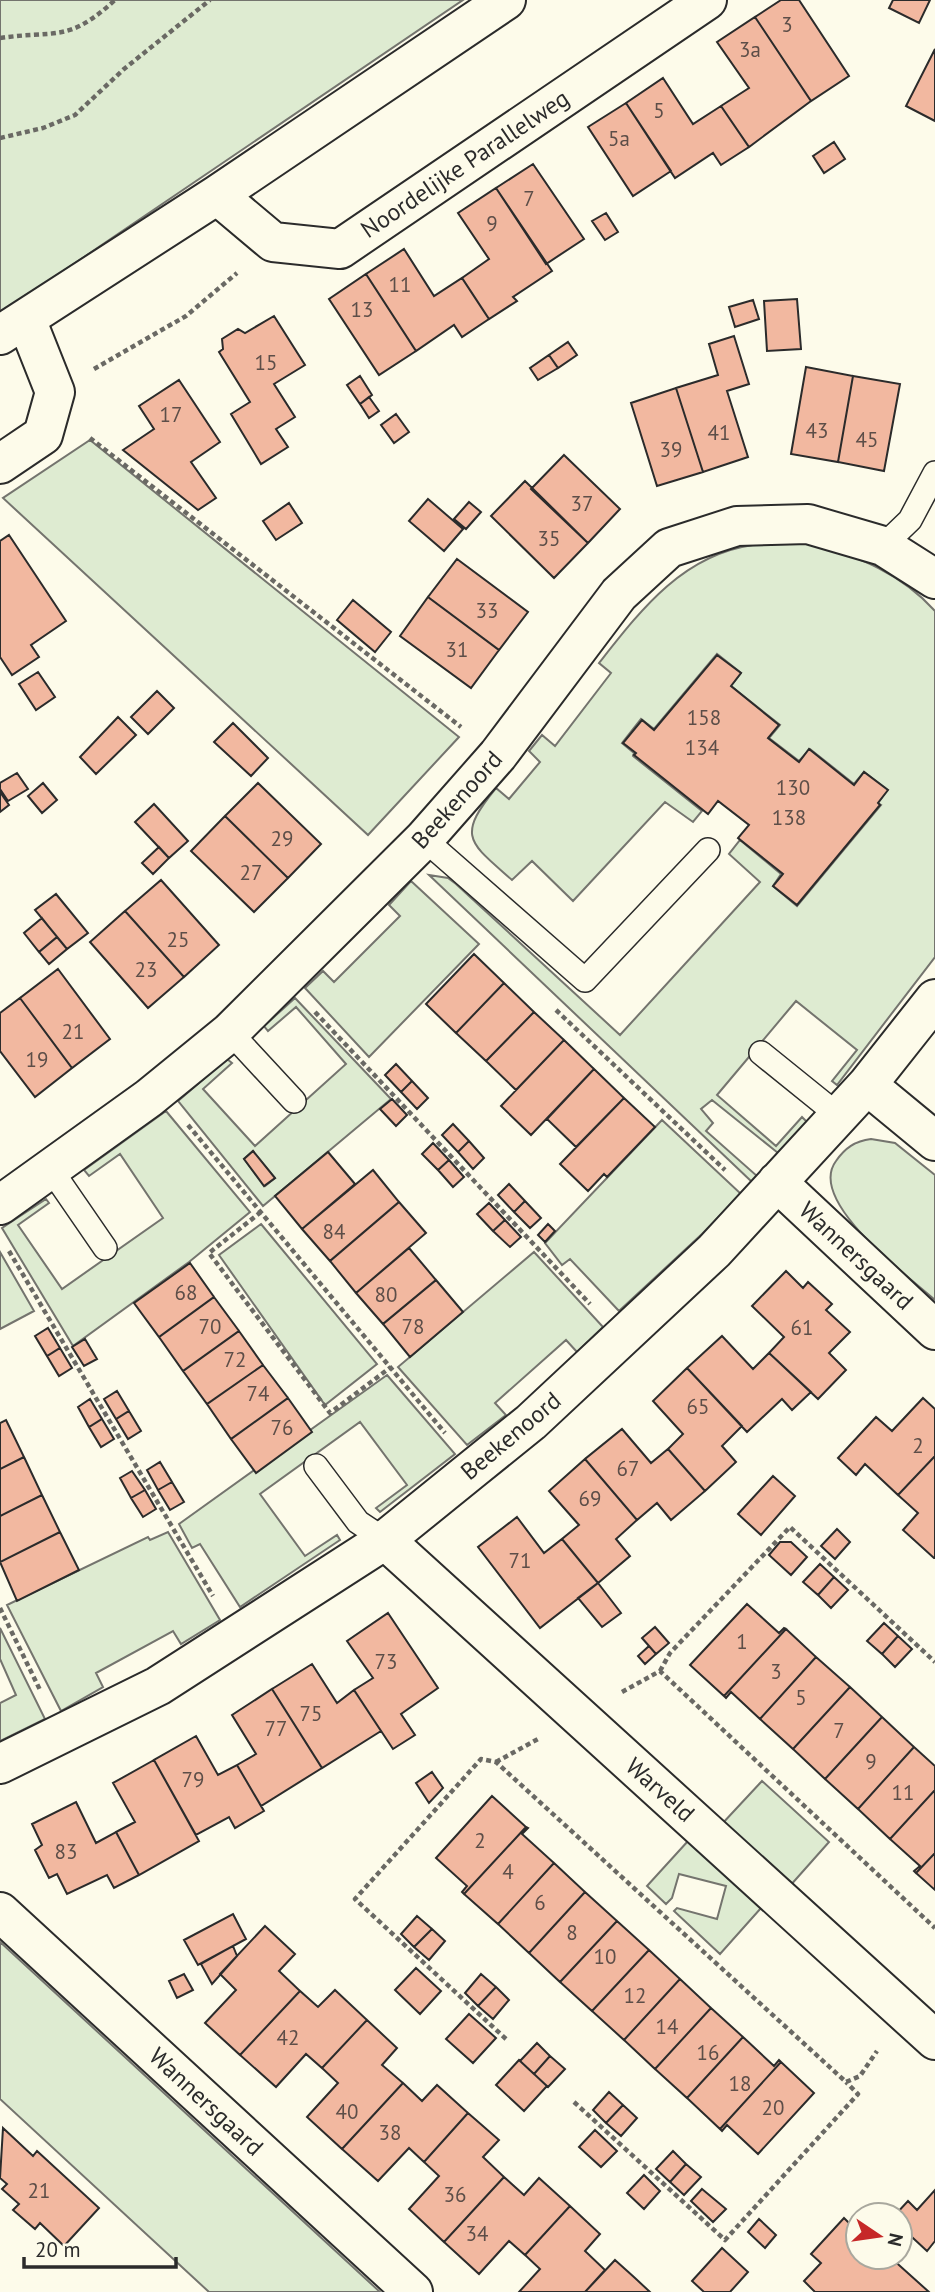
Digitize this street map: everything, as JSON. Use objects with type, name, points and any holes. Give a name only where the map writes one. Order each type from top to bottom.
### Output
[{"type":"street","points":[[0,464],[43,435],[55,392],[13,327],[217,195],[506,0]]},
{"type":"street","name":"Noordelijke Parallelweg","points":[[273,242],[340,249],[707,0]]},
{"type":"street","points":[[217,195],[273,242]]},
{"type":"street","name":"Beekenoord","points":[[0,1205],[52,1171],[159,1090],[230,1032],[284,979],[424,839],[498,755],[619,594],[669,548],[737,526],[808,524],[883,545],[935,579]]},
{"type":"street","name":"Beekenoord","points":[[0,1764],[158,1686],[236,1636],[385,1540],[531,1422],[714,1251],[867,1085],[935,999]]},
{"type":"street","points":[[867,1085],[935,1140]]},
{"type":"street","name":"Wannersgaard","points":[[768,1192],[935,1330]]},
{"type":"street","name":"Warveld","points":[[385,1540],[935,2040]]},
{"type":"street","name":"Wannersgaard","points":[[0,1912],[413,2292]]},
{"type":"lane","points":[[883,545],[910,520],[935,473]]},
{"type":"lane","points":[[424,839],[585,980],[708,850]]},
{"type":"lane","points":[[230,1032],[294,1101]]},
{"type":"lane","points":[[761,1052],[839,1116]]},
{"type":"lane","points":[[52,1171],[106,1248]]},
{"type":"lane","points":[[316,1466],[358,1522],[385,1540]]},
{"type":"path","points":[[0,38],[64,34],[92,21],[115,0]]},
{"type":"path","points":[[0,138],[43,128],[75,115],[124,69],[210,0]]},
{"type":"path","points":[[273,242],[187,316],[55,392],[82,432],[498,755]]},
{"type":"path","points":[[284,979],[622,1337]]},
{"type":"path","points":[[550,1004],[768,1192]]},
{"type":"path","points":[[159,1090],[474,1468]]},
{"type":"path","points":[[261,1212],[209,1253],[330,1413],[391,1367]]},
{"type":"path","points":[[7,1247],[236,1636]]},
{"type":"path","points":[[496,1762],[660,1671],[670,1653],[790,1527],[935,1662]]},
{"type":"path","points":[[0,1608],[61,1733]]},
{"type":"path","points":[[660,1671],[935,1928]]},
{"type":"path","points":[[506,2039],[355,1899],[481,1759],[496,1762],[858,2094],[725,2240],[575,2102]]},
{"type":"path","points":[[846,2082],[860,2076],[904,2012]]},
{"type":"green space","points":[[0,0],[463,0],[0,314]]},
{"type":"green space","points":[[90,440],[459,737],[368,835],[3,498]]},
{"type":"green space","points":[[812,543],[846,554],[894,576],[935,611],[935,957],[837,1085],[832,1081],[857,1050],[796,1001],[717,1095],[776,1146],[802,1117],[807,1122],[778,1153],[712,1100],[701,1109],[713,1123],[706,1131],[757,1176],[752,1182],[429,875],[448,878],[456,884],[620,1035],[760,882],[729,854],[740,840],[781,874],[773,886],[797,906],[881,805],[878,803],[887,790],[864,772],[854,784],[810,749],[799,761],[769,738],[780,725],[731,686],[741,673],[717,654],[654,729],[641,719],[622,743],[634,753],[633,756],[702,811],[693,822],[665,802],[573,901],[532,861],[512,880],[477,847],[472,829],[483,804],[496,788],[509,799],[540,762],[529,751],[542,735],[555,746],[611,673],[599,663],[630,624],[665,588],[705,560],[728,551],[760,544]]},
{"type":"green space","points":[[411,881],[479,944],[369,1057],[305,988],[323,971],[334,982],[400,916],[389,905]]},
{"type":"green space","points":[[295,998],[391,1099],[263,1206],[178,1101],[227,1059],[232,1063],[203,1089],[255,1146],[346,1064],[296,1007],[268,1031],[264,1026]],"holes":[[[253,1151],[275,1178],[265,1186],[244,1159]]]},
{"type":"green space","points":[[166,1111],[250,1212],[189,1262],[73,1346],[2,1228],[46,1199],[49,1203],[18,1225],[62,1289],[163,1218],[120,1154],[89,1176],[84,1170]]},
{"type":"green space","points":[[662,1120],[741,1194],[619,1311],[570,1259],[562,1265],[545,1243]]},
{"type":"green space","points":[[871,1139],[895,1143],[935,1175],[935,1300],[864,1237],[835,1196],[831,1177],[836,1161],[851,1146]]},
{"type":"green space","points":[[261,1224],[377,1364],[325,1405],[219,1255]]},
{"type":"green space","points":[[0,1252],[34,1311],[0,1329]]},
{"type":"green space","points":[[534,1252],[603,1327],[577,1352],[566,1340],[495,1403],[506,1415],[467,1445],[398,1367]]},
{"type":"green space","points":[[387,1375],[455,1454],[380,1512],[376,1508],[407,1485],[360,1422],[260,1494],[305,1556],[337,1535],[340,1540],[240,1607],[200,1544],[192,1548],[179,1524]]},
{"type":"green space","points":[[168,1532],[220,1620],[181,1644],[173,1631],[96,1673],[103,1687],[61,1711],[7,1605],[148,1537],[150,1540]]},
{"type":"green space","points":[[0,1628],[45,1719],[0,1741],[0,1703],[16,1695],[0,1659]]},
{"type":"green space","points":[[762,1781],[829,1842],[789,1887],[721,1825]]},
{"type":"green space","points":[[688,1841],[761,1908],[720,1954],[674,1911],[677,1908],[717,1919],[726,1886],[679,1874],[672,1898],[666,1904],[647,1886]]},
{"type":"green space","points":[[0,1942],[380,2292],[209,2292],[0,2099]]},
{"type":"building","points":[[781,0],[799,0],[849,76],[811,101],[755,17]]},
{"type":"building","points":[[893,0],[930,0],[919,23],[889,8]]},
{"type":"building","points":[[755,17],[811,101],[749,147],[721,106],[749,88],[717,42]]},
{"type":"building","points":[[935,49],[935,121],[906,106]]},
{"type":"building","points":[[663,78],[693,124],[721,106],[749,147],[721,165],[713,153],[675,178],[626,103]]},
{"type":"building","points":[[626,103],[671,171],[633,196],[588,127]]},
{"type":"building","points":[[834,142],[845,159],[824,173],[813,156]]},
{"type":"building","points":[[533,164],[584,239],[546,264],[496,188]]},
{"type":"building","points":[[496,188],[552,271],[513,297],[517,301],[489,319],[462,278],[489,259],[458,213]]},
{"type":"building","points":[[606,213],[618,232],[605,240],[592,221]]},
{"type":"building","points":[[404,249],[434,296],[462,278],[489,319],[462,337],[454,325],[416,351],[366,274]]},
{"type":"building","points":[[366,274],[416,351],[379,375],[329,299]]},
{"type":"building","points":[[797,299],[801,349],[767,351],[764,301]]},
{"type":"building","points":[[753,300],[759,319],[735,327],[729,307]]},
{"type":"building","points":[[274,316],[305,365],[274,384],[295,417],[276,429],[288,447],[261,464],[231,414],[250,402],[219,352],[223,349],[222,339],[238,329],[245,333]]},
{"type":"building","points":[[734,336],[749,384],[727,391],[748,457],[703,472],[676,388],[718,375],[709,344]]},
{"type":"building","points":[[568,342],[577,355],[558,368],[549,355]]},
{"type":"building","points":[[549,355],[558,368],[538,380],[530,368]]},
{"type":"building","points":[[806,367],[853,376],[838,462],[791,454]]},
{"type":"building","points":[[360,376],[372,395],[360,404],[347,385]]},
{"type":"building","points":[[853,376],[900,384],[884,471],[838,462]]},
{"type":"building","points":[[179,380],[220,442],[191,462],[216,498],[198,510],[123,450],[154,429],[139,406]]},
{"type":"building","points":[[676,388],[703,472],[657,486],[631,403]]},
{"type":"building","points":[[369,397],[379,411],[369,418],[360,404]]},
{"type":"building","points":[[396,414],[409,432],[394,443],[381,425]]},
{"type":"building","points":[[564,455],[620,509],[588,543],[531,489]]},
{"type":"building","points":[[525,481],[588,543],[554,578],[491,516]]},
{"type":"building","points":[[428,499],[463,529],[444,551],[409,521]]},
{"type":"building","points":[[469,502],[481,512],[466,529],[454,519]]},
{"type":"building","points":[[289,503],[302,523],[276,540],[263,521]]},
{"type":"building","points":[[9,535],[66,621],[31,645],[39,657],[12,675],[0,657],[0,541]]},
{"type":"building","points":[[457,559],[528,612],[499,650],[428,597]]},
{"type":"building","points":[[428,597],[499,650],[471,688],[400,636]]},
{"type":"building","points":[[353,600],[391,632],[375,652],[337,620]]},
{"type":"building","points":[[717,655],[741,673],[731,686],[779,725],[768,738],[799,762],[809,749],[854,785],[864,772],[888,790],[878,803],[880,805],[797,905],[773,886],[783,874],[738,838],[749,825],[718,801],[708,814],[634,755],[636,753],[623,743],[642,720],[654,730]]},
{"type":"building","points":[[38,672],[55,697],[36,710],[19,684]]},
{"type":"building","points":[[157,691],[174,708],[148,734],[131,717]]},
{"type":"building","points":[[118,717],[136,735],[96,774],[80,757]]},
{"type":"building","points":[[233,723],[268,758],[251,776],[214,742]]},
{"type":"building","points":[[17,773],[28,789],[8,801],[0,789],[0,783]]},
{"type":"building","points":[[43,783],[57,800],[42,813],[28,796]]},
{"type":"building","points":[[258,783],[321,844],[288,878],[225,816]]},
{"type":"building","points":[[0,792],[9,805],[0,812]]},
{"type":"building","points":[[154,804],[188,841],[169,858],[135,822]]},
{"type":"building","points":[[225,816],[288,878],[254,912],[191,851]]},
{"type":"building","points":[[159,847],[169,858],[153,874],[142,863]]},
{"type":"building","points":[[161,880],[219,945],[184,977],[125,911]]},
{"type":"building","points":[[56,894],[88,933],[67,949],[35,910]]},
{"type":"building","points":[[125,911],[184,977],[148,1008],[90,942]]},
{"type":"building","points":[[42,918],[57,937],[39,952],[24,933]]},
{"type":"building","points":[[57,937],[67,949],[49,964],[39,952]]},
{"type":"building","points":[[474,954],[504,983],[456,1033],[426,1004]]},
{"type":"building","points":[[58,969],[110,1039],[72,1068],[20,998]]},
{"type":"building","points":[[504,983],[534,1012],[486,1061],[456,1033]]},
{"type":"building","points":[[20,998],[72,1068],[35,1097],[0,1051],[0,1013]]},
{"type":"building","points":[[534,1012],[564,1040],[516,1090],[486,1061]]},
{"type":"building","points":[[564,1040],[594,1069],[531,1135],[501,1106]]},
{"type":"building","points":[[396,1064],[412,1081],[401,1092],[385,1075]]},
{"type":"building","points":[[594,1069],[624,1098],[576,1147],[547,1119]]},
{"type":"building","points":[[412,1081],[428,1098],[417,1109],[401,1092]]},
{"type":"building","points":[[624,1098],[655,1127],[607,1177],[604,1174],[588,1191],[560,1164]]},
{"type":"building","points":[[392,1099],[407,1115],[396,1126],[380,1109]]},
{"type":"building","points":[[453,1124],[469,1141],[458,1152],[442,1135]]},
{"type":"building","points":[[469,1141],[484,1158],[473,1169],[458,1152]]},
{"type":"building","points":[[433,1143],[449,1160],[438,1170],[422,1154]]},
{"type":"building","points":[[253,1151],[275,1178],[264,1186],[244,1159]]},
{"type":"building","points":[[328,1152],[355,1184],[302,1229],[275,1196]]},
{"type":"building","points":[[449,1160],[464,1177],[453,1187],[438,1170]]},
{"type":"building","points":[[373,1170],[399,1202],[330,1261],[302,1229]]},
{"type":"building","points":[[509,1184],[525,1201],[514,1212],[498,1195]]},
{"type":"building","points":[[525,1201],[541,1218],[530,1228],[514,1212]]},
{"type":"building","points":[[399,1202],[426,1233],[356,1293],[330,1261]]},
{"type":"building","points":[[489,1203],[505,1220],[493,1231],[477,1214]]},
{"type":"building","points":[[505,1220],[521,1237],[510,1247],[493,1231]]},
{"type":"building","points":[[548,1224],[555,1231],[545,1242],[538,1235]]},
{"type":"building","points":[[409,1248],[436,1280],[383,1324],[356,1293]]},
{"type":"building","points":[[190,1263],[214,1297],[159,1337],[134,1303]]},
{"type":"building","points":[[786,1271],[803,1288],[808,1282],[832,1304],[826,1310],[850,1332],[829,1353],[846,1370],[818,1399],[769,1353],[784,1337],[752,1306]]},
{"type":"building","points":[[436,1280],[463,1312],[410,1357],[383,1324]]},
{"type":"building","points":[[214,1297],[239,1331],[183,1371],[159,1337]]},
{"type":"building","points":[[48,1328],[60,1348],[47,1356],[35,1336]]},
{"type":"building","points":[[239,1331],[263,1365],[207,1404],[183,1371]]},
{"type":"building","points":[[722,1336],[753,1369],[769,1353],[811,1392],[792,1410],[782,1399],[747,1432],[687,1368]]},
{"type":"building","points":[[85,1339],[97,1359],[84,1366],[72,1347]]},
{"type":"building","points":[[60,1348],[72,1368],[59,1376],[47,1356]]},
{"type":"building","points":[[263,1365],[288,1398],[231,1439],[207,1404]]},
{"type":"building","points":[[687,1368],[742,1426],[722,1446],[736,1462],[705,1491],[668,1449],[683,1434],[653,1401]]},
{"type":"building","points":[[117,1391],[129,1411],[116,1419],[104,1399]]},
{"type":"building","points":[[288,1398],[312,1432],[256,1473],[231,1439]]},
{"type":"building","points":[[923,1398],[935,1409],[935,1456],[898,1495],[865,1464],[856,1475],[838,1458],[876,1417],[892,1431]]},
{"type":"building","points":[[90,1399],[102,1419],[89,1427],[78,1407]]},
{"type":"building","points":[[129,1411],[141,1431],[128,1439],[116,1419]]},
{"type":"building","points":[[102,1419],[114,1439],[101,1447],[89,1427]]},
{"type":"building","points":[[6,1420],[24,1457],[0,1469],[0,1423]]},
{"type":"building","points":[[622,1429],[651,1463],[668,1449],[705,1491],[671,1520],[657,1503],[637,1520],[585,1459]]},
{"type":"building","points":[[935,1456],[934,1558],[903,1530],[918,1513],[898,1495]]},
{"type":"building","points":[[24,1457],[42,1495],[0,1516],[0,1469]]},
{"type":"building","points":[[585,1459],[637,1520],[616,1539],[630,1556],[598,1583],[562,1539],[579,1525],[549,1491]]},
{"type":"building","points":[[160,1462],[172,1482],[158,1490],[147,1470]]},
{"type":"building","points":[[132,1471],[145,1490],[131,1498],[120,1478]]},
{"type":"building","points":[[773,1476],[795,1496],[761,1535],[738,1514]]},
{"type":"building","points":[[172,1482],[184,1502],[170,1510],[158,1490]]},
{"type":"building","points":[[145,1490],[156,1509],[143,1517],[131,1498]]},
{"type":"building","points":[[42,1495],[60,1532],[0,1562],[0,1516]]},
{"type":"building","points":[[517,1517],[544,1553],[562,1539],[598,1583],[540,1628],[478,1547]]},
{"type":"building","points":[[837,1529],[850,1542],[835,1559],[821,1546]]},
{"type":"building","points":[[60,1532],[79,1570],[17,1601],[0,1562]]},
{"type":"building","points":[[780,1542],[791,1542],[807,1557],[791,1575],[769,1555]]},
{"type":"building","points":[[820,1564],[834,1577],[818,1595],[803,1582]]},
{"type":"building","points":[[834,1577],[848,1590],[831,1608],[818,1595]]},
{"type":"building","points":[[598,1583],[621,1613],[602,1627],[578,1598]]},
{"type":"building","points":[[747,1604],[779,1633],[786,1629],[724,1696],[690,1665]]},
{"type":"building","points":[[388,1613],[438,1688],[401,1714],[415,1735],[393,1749],[354,1690],[373,1678],[347,1641]]},
{"type":"building","points":[[884,1623],[898,1636],[882,1654],[867,1641]]},
{"type":"building","points":[[655,1627],[669,1643],[656,1654],[642,1638]]},
{"type":"building","points":[[786,1629],[816,1657],[760,1719],[731,1692],[726,1698],[724,1696]]},
{"type":"building","points":[[898,1636],[912,1649],[895,1667],[882,1654]]},
{"type":"building","points":[[649,1646],[656,1654],[645,1664],[638,1656]]},
{"type":"building","points":[[816,1657],[850,1687],[793,1749],[760,1719]]},
{"type":"building","points":[[312,1664],[337,1703],[354,1690],[381,1731],[322,1768],[272,1689]]},
{"type":"building","points":[[850,1687],[882,1717],[825,1779],[793,1749]]},
{"type":"building","points":[[272,1689],[322,1768],[261,1806],[237,1765],[256,1754],[232,1715]]},
{"type":"building","points":[[882,1717],[914,1747],[858,1809],[825,1779]]},
{"type":"building","points":[[196,1736],[218,1775],[237,1765],[264,1811],[235,1828],[229,1817],[196,1835],[154,1760]]},
{"type":"building","points":[[914,1747],[935,1766],[935,1790],[890,1839],[858,1809]]},
{"type":"building","points":[[154,1760],[199,1841],[139,1875],[116,1832],[135,1822],[113,1783]]},
{"type":"building","points":[[432,1772],[443,1788],[429,1803],[416,1783]]},
{"type":"building","points":[[935,1790],[935,1853],[916,1873],[914,1871],[920,1866],[890,1839]]},
{"type":"building","points":[[492,1796],[526,1827],[464,1894],[462,1892],[467,1886],[436,1858]]},
{"type":"building","points":[[76,1802],[96,1843],[116,1832],[139,1875],[114,1888],[107,1875],[67,1894],[57,1874],[49,1878],[35,1850],[42,1845],[32,1824]]},
{"type":"building","points":[[526,1827],[528,1828],[522,1834],[554,1863],[498,1924],[464,1894]]},
{"type":"building","points":[[935,1853],[935,1890],[916,1873]]},
{"type":"building","points":[[554,1863],[585,1892],[529,1953],[498,1924]]},
{"type":"building","points":[[585,1892],[617,1921],[560,1982],[529,1953]]},
{"type":"building","points":[[233,1914],[246,1939],[198,1965],[184,1940]]},
{"type":"building","points":[[417,1916],[432,1929],[414,1947],[401,1934]]},
{"type":"building","points":[[617,1921],[649,1950],[592,2011],[560,1982]]},
{"type":"building","points":[[265,1926],[295,1954],[279,1971],[300,1991],[240,2055],[205,2023],[236,1990],[220,1974]]},
{"type":"building","points":[[432,1929],[445,1941],[429,1960],[414,1947]]},
{"type":"building","points":[[233,1946],[237,1956],[212,1984],[201,1964]]},
{"type":"building","points":[[649,1950],[680,1979],[624,2040],[592,2011]]},
{"type":"building","points":[[416,1968],[441,1991],[420,2014],[395,1990]]},
{"type":"building","points":[[184,1974],[193,1990],[177,1998],[169,1981]]},
{"type":"building","points":[[481,1974],[496,1987],[478,2006],[465,1993]]},
{"type":"building","points":[[680,1979],[711,2008],[655,2069],[624,2040]]},
{"type":"building","points":[[496,1987],[509,2000],[493,2019],[478,2006]]},
{"type":"building","points":[[335,1990],[367,2020],[322,2068],[306,2054],[276,2087],[240,2055],[300,1991],[318,2007]]},
{"type":"building","points":[[711,2008],[743,2037],[687,2098],[655,2069]]},
{"type":"building","points":[[469,2014],[496,2038],[473,2063],[446,2039]]},
{"type":"building","points":[[367,2020],[397,2048],[382,2065],[403,2083],[342,2149],[307,2117],[338,2083],[322,2068]]},
{"type":"building","points":[[743,2037],[774,2066],[779,2060],[781,2062],[720,2129],[687,2098]]},
{"type":"building","points":[[537,2043],[550,2056],[534,2074],[520,2061]]},
{"type":"building","points":[[550,2056],[565,2069],[548,2087],[534,2074]]},
{"type":"building","points":[[519,2060],[547,2086],[524,2111],[496,2085]]},
{"type":"building","points":[[781,2062],[814,2093],[758,2154],[727,2125],[722,2131],[720,2129]]},
{"type":"building","points":[[403,2083],[422,2101],[437,2085],[468,2113],[424,2162],[409,2148],[378,2181],[342,2149]]},
{"type":"building","points":[[609,2092],[623,2105],[606,2123],[593,2110]]},
{"type":"building","points":[[623,2105],[637,2118],[621,2136],[606,2123]]},
{"type":"building","points":[[468,2113],[499,2140],[483,2157],[504,2177],[444,2242],[409,2209],[439,2176],[424,2162]]},
{"type":"building","points":[[3,2128],[33,2156],[37,2151],[99,2208],[64,2246],[40,2223],[35,2229],[13,2210],[19,2204],[2,2189],[7,2184],[0,2178]]},
{"type":"building","points":[[595,2130],[617,2151],[601,2167],[579,2147]]},
{"type":"building","points":[[673,2151],[686,2164],[670,2182],[656,2169]]},
{"type":"building","points":[[686,2164],[701,2177],[684,2195],[670,2182]]},
{"type":"building","points":[[644,2175],[660,2191],[644,2209],[627,2193]]},
{"type":"building","points":[[504,2177],[524,2195],[539,2178],[570,2206],[525,2255],[509,2241],[479,2274],[444,2242]]},
{"type":"building","points":[[702,2189],[726,2209],[713,2222],[691,2201]]},
{"type":"building","points":[[935,2190],[935,2241],[927,2251],[914,2239],[914,2207],[917,2210]]},
{"type":"building","points":[[570,2206],[600,2234],[585,2251],[605,2270],[585,2292],[519,2292],[540,2269],[525,2255]]},
{"type":"building","points":[[844,2218],[844,2271],[906,2271],[929,2292],[815,2292],[804,2281],[821,2263],[811,2254]]},
{"type":"building","points":[[759,2219],[776,2235],[765,2248],[748,2232]]},
{"type":"building","points":[[722,2248],[748,2272],[730,2292],[704,2292],[692,2281]]},
{"type":"building","points":[[615,2260],[635,2278],[650,2292],[585,2292]]}]
